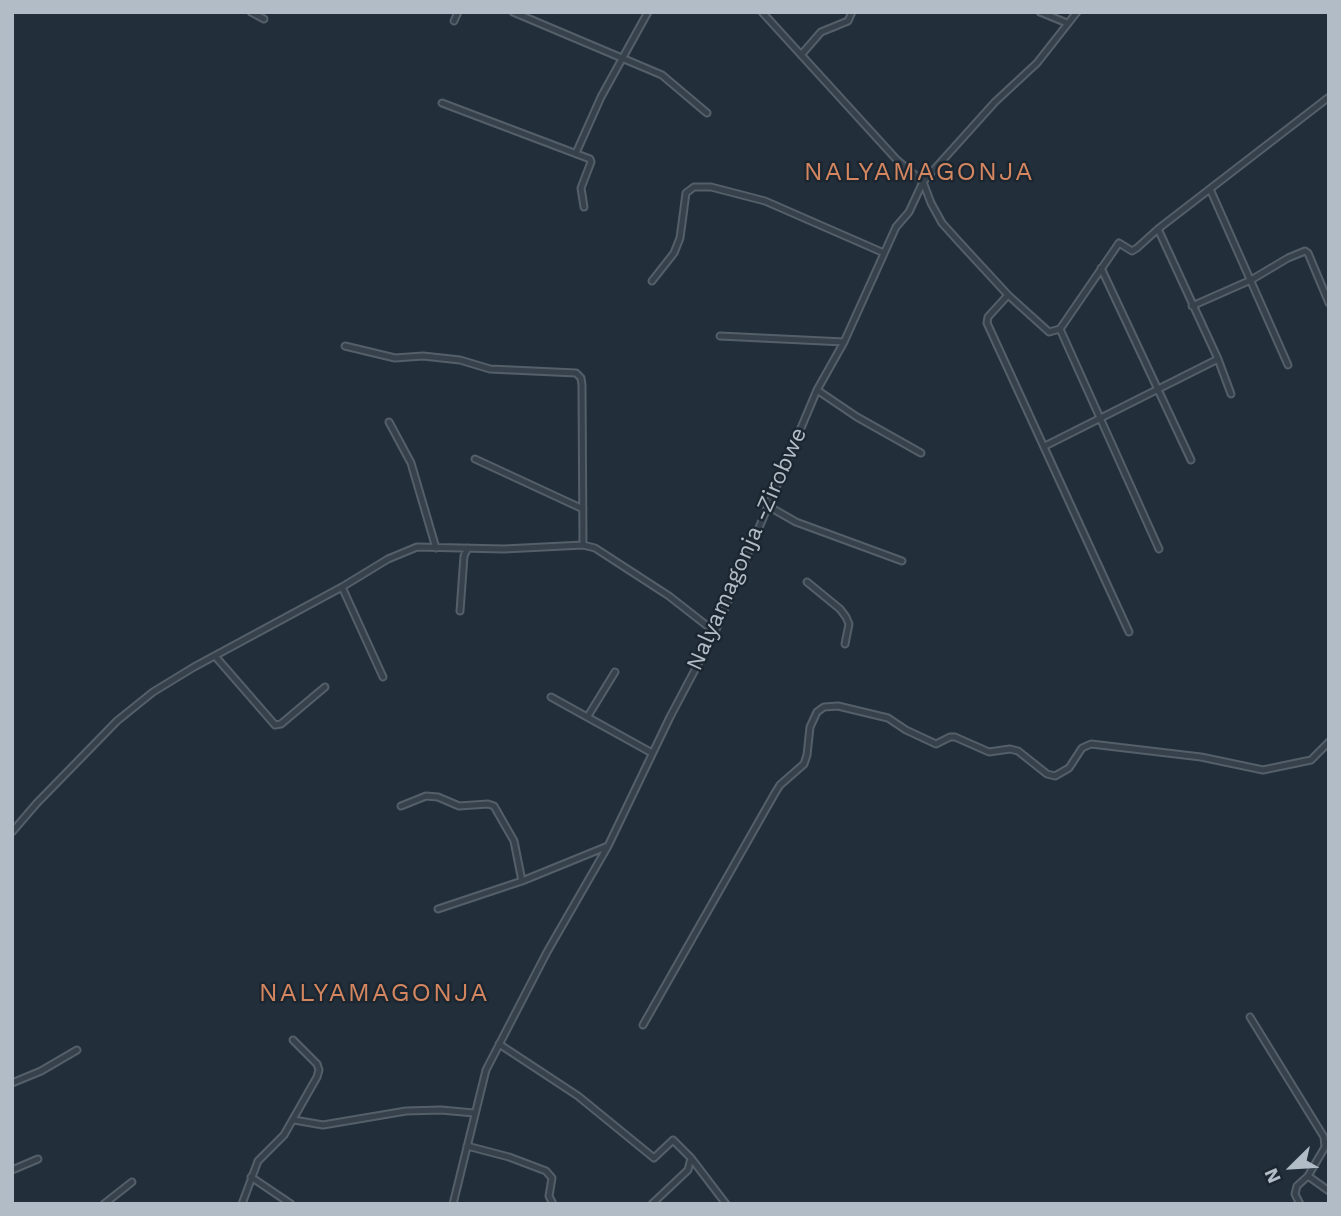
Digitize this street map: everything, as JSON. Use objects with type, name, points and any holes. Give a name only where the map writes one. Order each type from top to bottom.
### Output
[{"type":"street","points":[[251,12],[264,19]]},
{"type":"street","points":[[454,21],[458,12]]},
{"type":"street","points":[[513,12],[621,60],[662,75],[708,113]]},
{"type":"street","points":[[576,153],[601,97],[648,12]]},
{"type":"street","points":[[762,12],[897,160],[923,183],[942,223],[1008,295],[1045,330],[1053,332],[1060,329],[1119,243],[1132,251],[1329,97]]},
{"type":"street","points":[[801,55],[821,32],[848,21],[852,12]]},
{"type":"street","points":[[1040,12],[1067,23]]},
{"type":"street","name":"Nalyamagonja -Zirobwe","points":[[453,1204],[486,1070],[547,952],[608,846],[652,753],[715,632],[817,390],[844,341],[896,227],[909,212],[923,183],[995,102],[1037,63],[1077,12]]},
{"type":"street","points":[[442,103],[591,161],[581,188],[584,207]]},
{"type":"street","points":[[652,281],[674,253],[680,238],[686,193],[689,188],[694,187],[711,187],[765,201],[884,253]]},
{"type":"street","points":[[1210,189],[1288,365]]},
{"type":"street","points":[[1158,229],[1218,359],[1231,394]]},
{"type":"street","points":[[1192,306],[1251,280],[1288,258],[1307,252],[1329,303]]},
{"type":"street","points":[[1101,268],[1191,460]]},
{"type":"street","points":[[1008,295],[988,317],[987,323],[1129,632]]},
{"type":"street","points":[[1060,329],[1159,549]]},
{"type":"street","points":[[720,336],[844,341]]},
{"type":"street","points":[[345,346],[395,358],[423,356],[460,360],[490,369],[576,373],[581,378],[582,386],[583,545]]},
{"type":"street","points":[[1045,446],[1218,359]]},
{"type":"street","points":[[817,390],[857,417],[921,453]]},
{"type":"street","points":[[389,422],[411,463],[436,548]]},
{"type":"street","points":[[475,459],[583,509]]},
{"type":"street","points":[[768,506],[796,522],[902,561]]},
{"type":"street","points":[[12,832],[117,720],[153,692],[403,552],[417,547],[505,549],[583,545],[595,548],[715,632]]},
{"type":"street","points":[[460,611],[464,556],[468,548]]},
{"type":"street","points":[[807,582],[846,617],[849,624],[845,644]]},
{"type":"street","points":[[342,587],[383,677]]},
{"type":"street","points":[[215,656],[275,725],[281,724],[325,687]]},
{"type":"street","points":[[588,716],[615,672]]},
{"type":"street","points":[[551,696],[652,753]]},
{"type":"street","points":[[643,1025],[775,793],[780,785],[804,764],[810,727],[817,712],[824,707],[838,705],[888,718],[936,744],[955,737],[989,752],[1010,749],[1018,751],[1047,774],[1055,776],[1069,768],[1082,748],[1091,744],[1201,757],[1263,771],[1311,760],[1329,742]]},
{"type":"street","points":[[401,806],[426,796],[438,797],[459,806],[491,804],[505,822],[514,841],[522,881]]},
{"type":"street","points":[[439,909],[522,881],[608,846]]},
{"type":"street","points":[[1250,1017],[1324,1137],[1325,1147],[1308,1176],[1297,1186],[1295,1194],[1300,1204]]},
{"type":"street","points":[[242,1204],[258,1161],[284,1135],[319,1070],[313,1059],[293,1040]]},
{"type":"street","points":[[499,1044],[578,1096],[654,1158],[673,1140],[691,1158],[726,1204]]},
{"type":"street","points":[[12,1083],[41,1071],[77,1050]]},
{"type":"street","points":[[293,1120],[323,1125],[406,1111],[474,1113]]},
{"type":"street","points":[[467,1146],[509,1157],[549,1173],[552,1178],[549,1196],[553,1204]]},
{"type":"street","points":[[12,1170],[38,1158]]},
{"type":"street","points":[[652,1204],[688,1170],[691,1158]]},
{"type":"street","points":[[1308,1176],[1329,1191]]},
{"type":"street","points":[[251,1177],[291,1204]]},
{"type":"street","points":[[104,1204],[132,1182]]},
{"type":"district","name":"NALYAMAGONJA","points":[[919,172]]},
{"type":"district","name":"NALYAMAGONJA","points":[[374,993]]}]
